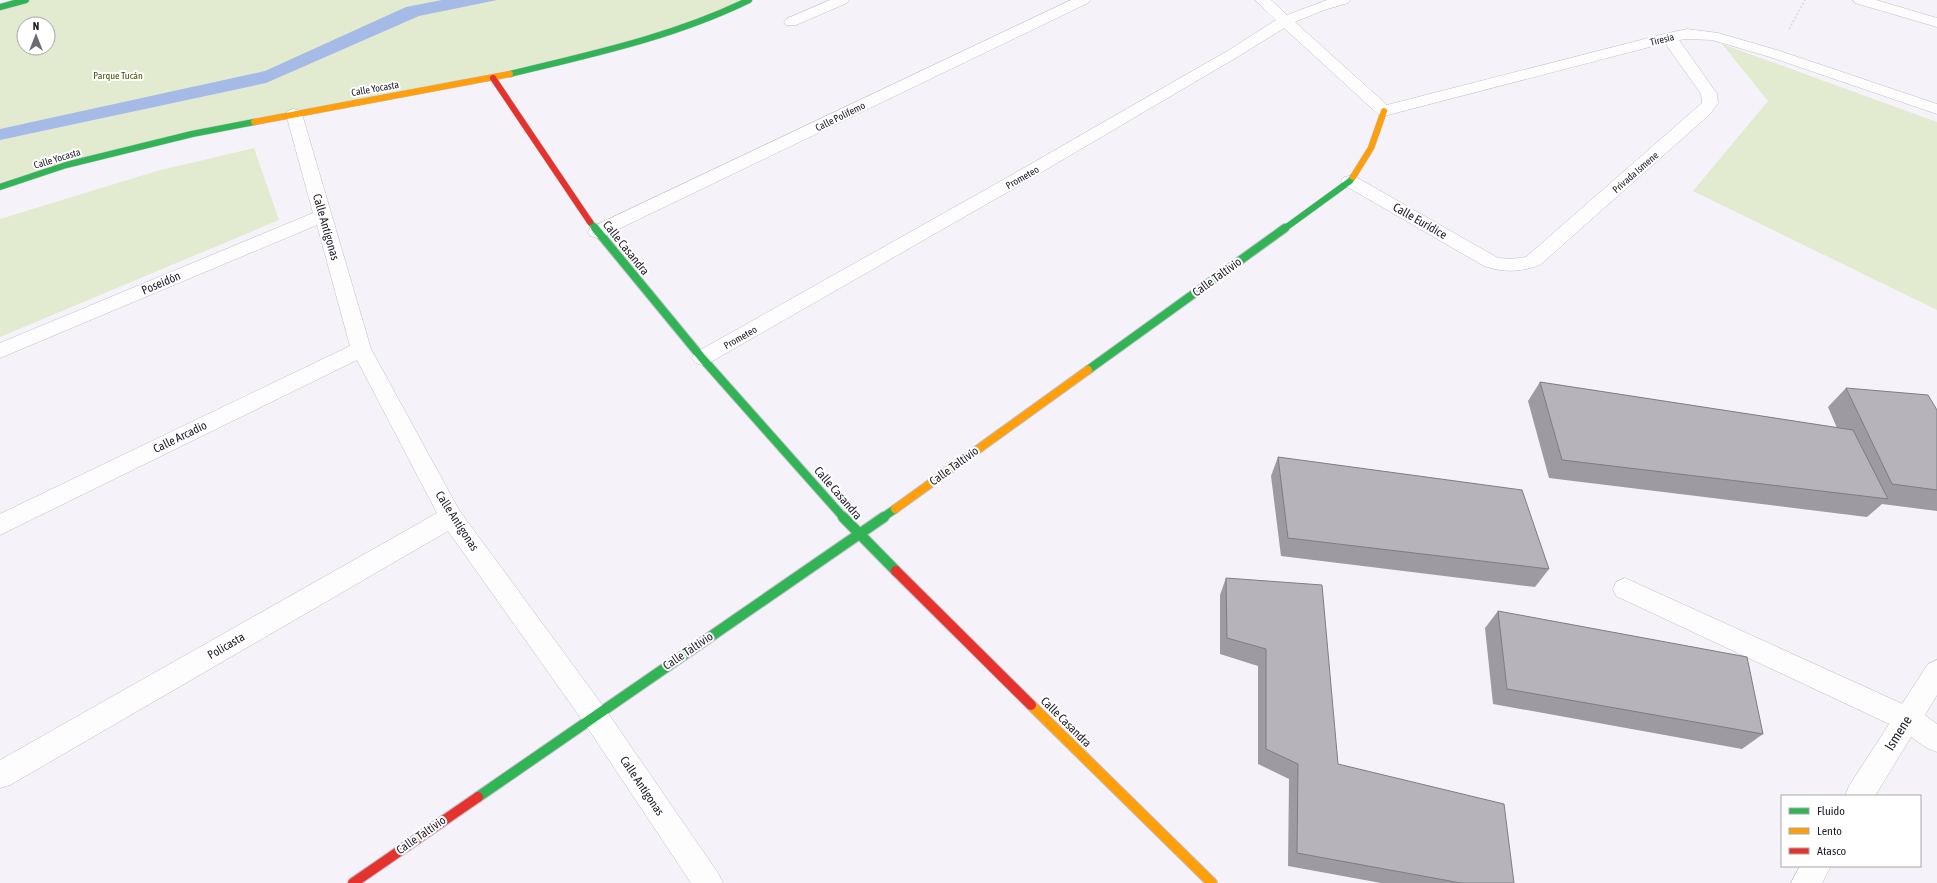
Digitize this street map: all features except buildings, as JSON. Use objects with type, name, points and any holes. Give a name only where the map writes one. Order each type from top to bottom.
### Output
[{"type":"street","points":[[0,7],[26,0]]},
{"type":"street","name":"Calle Yocasta","points":[[0,187],[66,165],[192,134],[493,78],[610,50],[674,32],[728,11],[749,0]]},
{"type":"street","points":[[791,22],[842,0]]},
{"type":"street","name":"Calle Polifemo","points":[[597,232],[1083,0]]},
{"type":"street","points":[[1262,0],[1384,111]]},
{"type":"street","name":"Prometeo","points":[[702,358],[1008,186],[1234,53],[1285,21],[1319,7],[1343,0]]},
{"type":"street","points":[[1860,0],[1937,23]]},
{"type":"street","name":"Tiresia","points":[[1384,111],[1670,37],[1687,34],[1706,34],[1775,54],[1937,109]]},
{"type":"street","name":"Privada Ismene","points":[[1491,262],[1504,267],[1519,266],[1532,261],[1704,112],[1710,103],[1709,94],[1670,37]]},
{"type":"street","name":"Calle Casandra","points":[[493,78],[597,232],[702,358],[859,535],[1212,883]]},
{"type":"street","name":"Calle Taltivio","points":[[353,883],[859,535],[1350,181],[1366,160],[1384,111]]},
{"type":"street","name":"Calle Antígonas","points":[[294,114],[361,349],[451,517],[594,716],[708,883]]},
{"type":"street","name":"Calle Eurídice","points":[[1350,181],[1491,262]]},
{"type":"street","name":"Poseidón","points":[[0,351],[322,216]]},
{"type":"street","name":"Calle Arcadio","points":[[0,526],[361,349]]},
{"type":"street","name":"Policasta","points":[[0,775],[451,517]]},
{"type":"street","points":[[1625,589],[1907,719],[1937,739]]},
{"type":"street","name":"Ismene","points":[[1860,795],[1937,672]]},
{"type":"street","points":[[1806,883],[1815,867]]},
{"type":"path","points":[[1775,54],[1805,0]]},
{"type":"green space","name":"Parque Tucán","points":[[26,0],[749,0],[728,11],[609,50],[192,134],[0,187],[0,7]]},
{"type":"green space","points":[[1722,44],[1937,122],[1937,310],[1693,191],[1768,101]]},
{"type":"green space","points":[[254,148],[279,220],[0,337],[0,219],[157,171]]},
{"type":"water","points":[[442,0],[497,0],[419,16],[266,83],[0,140],[0,129],[265,71],[406,7]]},
{"type":"traffic: fast","points":[[0,7],[26,0]]},
{"type":"traffic: fast","points":[[510,74],[602,52],[662,35],[721,14],[749,0]]},
{"type":"traffic: fast","points":[[0,187],[66,165],[192,134],[254,122]]},
{"type":"traffic: fast","points":[[1088,370],[1350,181],[1353,177]]},
{"type":"traffic: fast","points":[[590,222],[702,358],[859,535],[896,571]]},
{"type":"traffic: fast","points":[[478,797],[895,509]]},
{"type":"traffic: slow","points":[[254,122],[510,74]]},
{"type":"traffic: slow","points":[[1353,177],[1371,148],[1384,111]]},
{"type":"traffic: slow","points":[[895,509],[1088,370]]},
{"type":"traffic: slow","points":[[1031,705],[1212,883]]},
{"type":"traffic: jam","points":[[493,78],[590,222]]},
{"type":"traffic: jam","points":[[896,571],[1031,705]]},
{"type":"traffic: jam","points":[[353,883],[478,797]]}]
